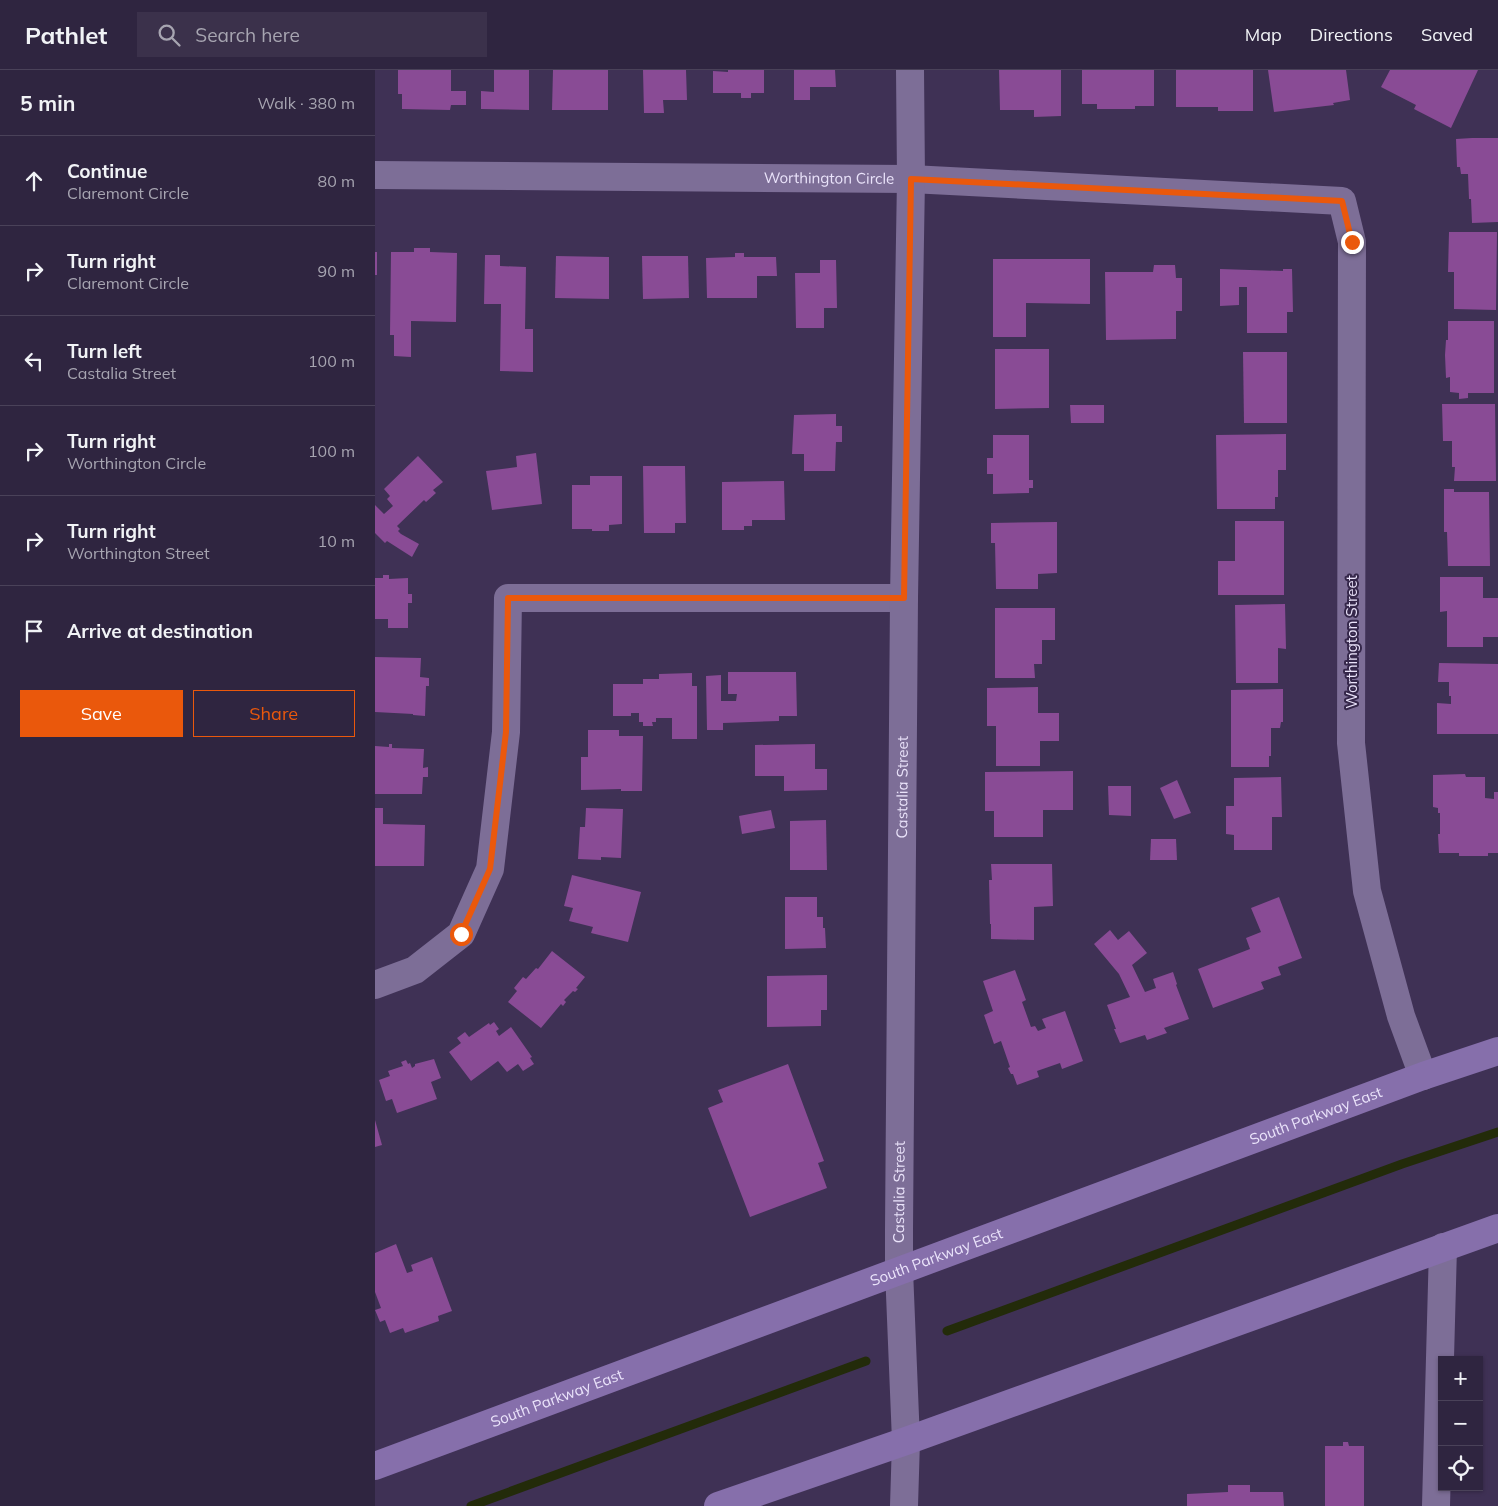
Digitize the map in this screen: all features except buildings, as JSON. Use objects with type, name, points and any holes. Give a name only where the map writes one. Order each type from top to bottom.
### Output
[{"type":"main road","name":"South Parkway East","points":[[375,1466],[1423,1076],[1498,1051]]},
{"type":"main road","points":[[718,1506],[906,1441],[1498,1228]]},
{"type":"street","name":"Castalia Street","points":[[904,1506],[906,1441],[899,1270],[904,598],[911,179],[910,70]]},
{"type":"street","name":"Worthington Circle","points":[[375,175],[911,179],[1342,201]]},
{"type":"street","name":"Worthington Street","points":[[1342,201],[1352,242],[1351,743],[1367,891],[1401,1016],[1423,1076]]},
{"type":"street","points":[[375,985],[415,970],[461,934],[490,869],[506,732],[508,598],[904,598]]},
{"type":"street","points":[[1437,1506],[1443,1248]]},
{"type":"waterway","points":[[947,1331],[1402,1164],[1498,1132]]},
{"type":"waterway","points":[[471,1506],[866,1361]]},
{"type":"route","points":[[461,934],[490,869],[506,732],[508,598],[904,598],[911,179],[1342,201],[1352,242]]}]
